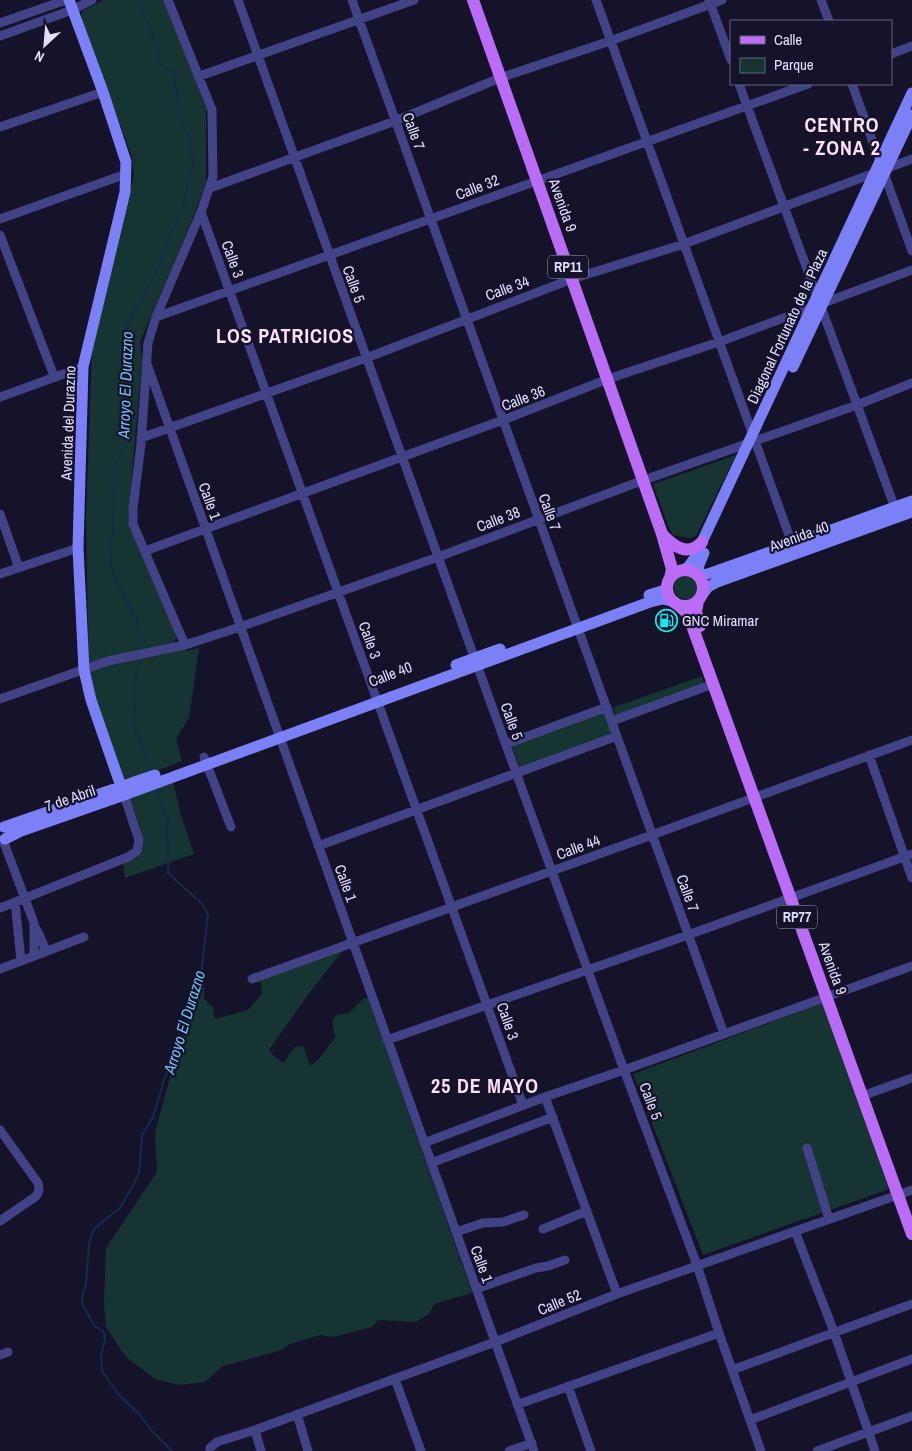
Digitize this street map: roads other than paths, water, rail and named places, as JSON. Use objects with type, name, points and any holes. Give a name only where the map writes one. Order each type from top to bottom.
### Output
[{"type":"main road","name":"Avenida 9","points":[[474,0],[536,180],[644,480],[672,569],[668,582]]},
{"type":"main road","name":"Avenida del Durazno","points":[[69,3],[103,92],[126,162],[125,192],[83,367],[78,548],[84,670],[91,700],[122,791]]},
{"type":"main road","name":"Diagonal Fortunato de la Plaza","points":[[698,575],[702,556],[882,169],[912,93]]},
{"type":"main road","name":"Diagonal Fortunato de la Plaza","points":[[882,169],[912,116]]},
{"type":"main road","name":"Diagonal Fortunato de la Plaza","points":[[683,570],[688,568],[694,559],[754,441]]},
{"type":"main road","name":"Avenida 40","points":[[893,514],[912,501]]},
{"type":"main road","name":"Avenida 40","points":[[698,575],[794,549],[893,514],[912,512]]},
{"type":"main road","name":"Avenida 9","points":[[662,534],[679,568],[683,570]]},
{"type":"main road","points":[[662,534],[674,545],[684,549],[695,548],[702,542]]},
{"type":"main road","name":"Avenida 40","points":[[700,599],[712,584],[794,549]]},
{"type":"main road","points":[[668,582],[675,573],[683,570],[698,575],[703,588],[700,599],[688,606],[675,603]]},
{"type":"main road","name":"Calle 40","points":[[145,783],[577,625],[661,592],[668,582]]},
{"type":"main road","name":"RP11","points":[[668,582],[667,592],[675,603]]},
{"type":"main road","name":"Calle 40","points":[[577,625],[650,602],[665,599],[675,603]]},
{"type":"main road","name":"Avenida 9","points":[[700,599],[696,610],[697,618],[757,796]]},
{"type":"main road","name":"Avenida 9","points":[[675,603],[686,612],[690,620],[757,796],[865,1095],[912,1214]]},
{"type":"main road","name":"7 de Abril","points":[[3,834],[21,830],[145,783]]},
{"type":"main road","name":"Avenida 9","points":[[905,1193],[912,1234]]},
{"type":"street","points":[[0,23],[69,3],[92,0]]},
{"type":"street","points":[[168,0],[212,110],[213,177],[210,188]]},
{"type":"street","name":"Calle 5","points":[[238,0],[624,1070],[697,1265],[761,1451]]},
{"type":"street","name":"Calle 7","points":[[352,0],[724,1034]]},
{"type":"street","points":[[200,76],[414,0]]},
{"type":"street","points":[[596,0],[794,549]]},
{"type":"street","points":[[210,188],[395,120],[500,78],[610,41],[710,2],[722,0]]},
{"type":"street","points":[[821,0],[828,20]]},
{"type":"street","points":[[710,2],[730,57]]},
{"type":"street","points":[[0,36],[69,3]]},
{"type":"street","points":[[892,54],[912,46]]},
{"type":"street","points":[[739,85],[857,405],[893,514]]},
{"type":"street","name":"Calle 32","points":[[155,319],[431,220],[536,180],[805,85]]},
{"type":"street","points":[[852,85],[912,251]]},
{"type":"street","points":[[0,127],[103,92]]},
{"type":"street","name":"Calle 34","points":[[141,438],[366,358],[572,279],[684,244],[912,159]]},
{"type":"street","points":[[0,219],[126,174]]},
{"type":"street","name":"Calle 1","points":[[210,188],[155,319],[148,344],[147,364],[533,1447]]},
{"type":"street","name":"Calle 3","points":[[201,212],[523,1105]]},
{"type":"street","points":[[0,235],[54,376]]},
{"type":"street","name":"Calle 36","points":[[145,551],[503,420],[608,379],[719,342],[912,270]]},
{"type":"street","points":[[147,364],[133,524],[185,645]]},
{"type":"street","points":[[0,397],[83,367]]},
{"type":"street","name":"Calle 38","points":[[0,699],[108,661],[185,645],[240,627],[438,557],[644,480],[857,405],[912,383]]},
{"type":"street","points":[[0,514],[18,568]]},
{"type":"street","points":[[0,574],[78,548]]},
{"type":"street","points":[[612,721],[713,684]]},
{"type":"street","points":[[506,744],[607,707]]},
{"type":"street","points":[[318,846],[617,736]]},
{"type":"street","name":"Calle 44","points":[[252,979],[912,740]]},
{"type":"street","points":[[869,755],[908,855],[912,878]]},
{"type":"street","points":[[206,761],[231,827]]},
{"type":"street","points":[[0,908],[128,857],[137,851],[139,840],[122,791]]},
{"type":"street","points":[[3,834],[35,928],[46,952]]},
{"type":"street","points":[[387,1040],[688,935],[908,855]]},
{"type":"street","points":[[16,902],[21,961]]},
{"type":"street","points":[[34,956],[35,928]]},
{"type":"street","points":[[0,968],[84,937]]},
{"type":"street","points":[[424,1143],[545,1097],[912,966]]},
{"type":"street","points":[[865,1095],[912,1078]]},
{"type":"street","points":[[545,1097],[617,1294]]},
{"type":"street","points":[[431,1164],[553,1117]]},
{"type":"street","points":[[0,1130],[38,1182],[39,1192],[35,1197],[0,1221]]},
{"type":"street","points":[[807,1148],[830,1219]]},
{"type":"street","name":"Calle 52","points":[[210,1451],[210,1448],[217,1442],[395,1379],[697,1265],[905,1193]]},
{"type":"street","points":[[543,1229],[587,1211]]},
{"type":"street","points":[[456,1232],[483,1223],[503,1222],[524,1215]]},
{"type":"street","points":[[795,1231],[834,1332],[875,1451]]},
{"type":"street","points":[[476,1289],[565,1260]]},
{"type":"street","points":[[732,1370],[912,1304]]},
{"type":"street","points":[[519,1404],[719,1333]]},
{"type":"street","points":[[750,1420],[912,1360]]},
{"type":"street","points":[[395,1379],[421,1451]]},
{"type":"street","points":[[568,1386],[590,1451]]},
{"type":"street","points":[[297,1414],[308,1451]]},
{"type":"street","points":[[817,1451],[912,1416]]},
{"type":"street","points":[[255,1430],[261,1451]]},
{"type":"street","points":[[508,1451],[533,1447]]},
{"type":"waterway","name":"Arroyo El Durazno","points":[[138,0],[156,44],[158,62],[173,72],[182,123],[190,140],[189,149],[194,161],[187,183],[187,196],[153,279],[126,326],[123,355],[126,428],[123,452],[116,464],[114,529],[109,554],[113,573],[137,620],[141,650]]},
{"type":"waterway","name":"Arroyo El Durazno","points":[[141,657],[133,689],[135,704],[133,726],[146,755],[149,773]]},
{"type":"waterway","name":"Arroyo El Durazno","points":[[156,789],[162,807],[168,817],[168,873],[202,904],[208,914],[201,976],[186,1025],[180,1031],[172,1051],[171,1065],[165,1077],[153,1117],[142,1135],[137,1178],[120,1208],[94,1229],[89,1243],[86,1283],[82,1297],[83,1305],[93,1324],[104,1333],[105,1338],[101,1357],[102,1371],[119,1395],[172,1451]]},
{"type":"place","name":"GNC Miramar","points":[[666,620]]},
{"type":"district","name":"CENTRO - ZONA 2","points":[[842,136]]},
{"type":"district","name":"LOS PATRICIOS","points":[[285,335]]},
{"type":"district","name":"25 DE MAYO","points":[[485,1085]]}]
